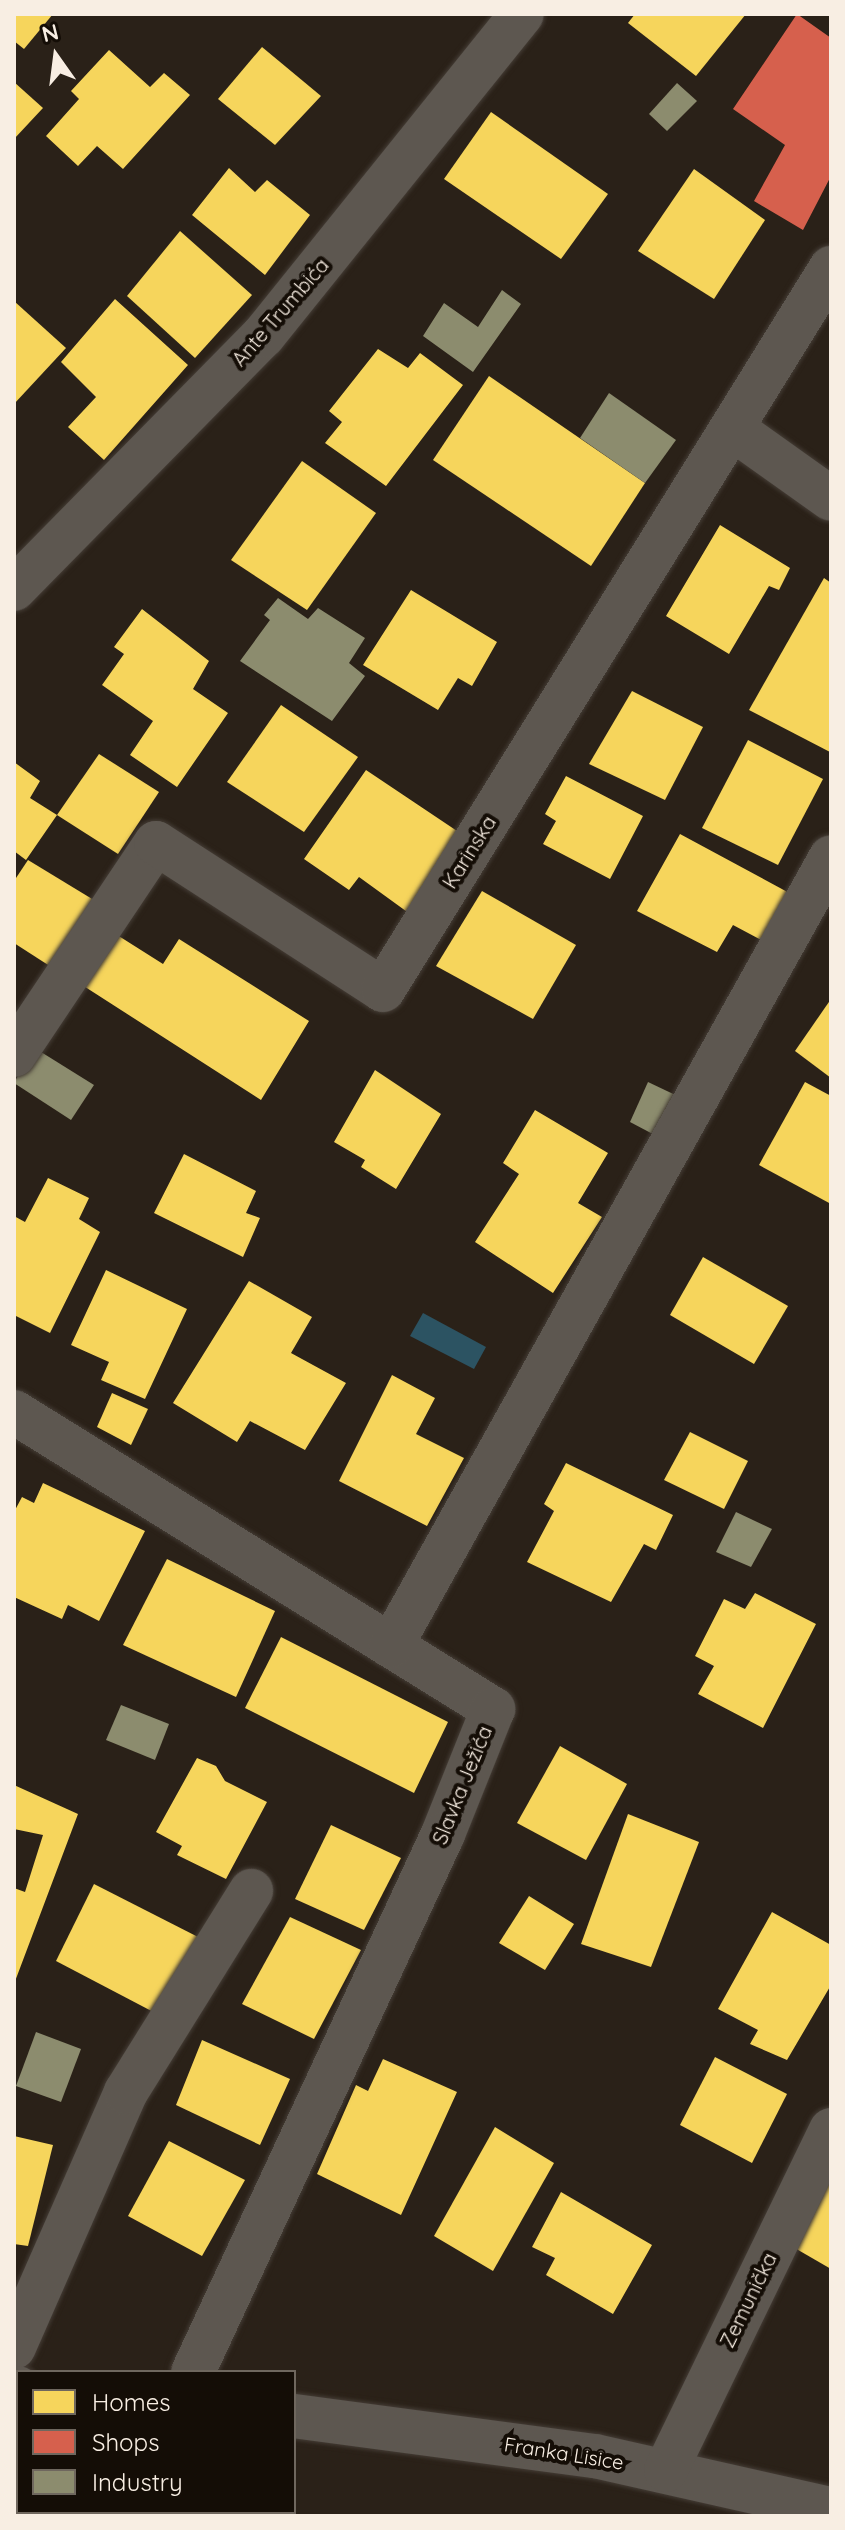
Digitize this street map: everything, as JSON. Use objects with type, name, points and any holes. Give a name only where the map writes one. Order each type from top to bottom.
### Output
[{"type":"street","name":"Ante Trumbića","points":[[14,589],[263,336],[522,14]]},
{"type":"street","name":"Karinska","points":[[14,1055],[156,843],[383,990],[831,268]]},
{"type":"street","points":[[733,429],[831,499]]},
{"type":"street","points":[[391,1646],[831,857]]},
{"type":"street","name":"Slavka Ježića","points":[[14,1412],[493,1709],[443,1834],[194,2370]]},
{"type":"street","points":[[14,2347],[126,2092],[251,1891]]},
{"type":"street","name":"Zemunička","points":[[666,2470],[831,2130]]},
{"type":"street","name":"Franka Lisice","points":[[296,2416],[666,2470],[831,2509]]},
{"type":"water","points":[[423,1313],[486,1347],[474,1369],[410,1336]]},
{"type":"building: Homes","points":[[14,14],[53,14],[24,49],[14,41]]},
{"type":"building: Homes","points":[[635,14],[746,14],[696,76],[628,23]]},
{"type":"building: Homes","points":[[262,47],[321,96],[275,145],[218,99]]},
{"type":"building: Homes","points":[[109,50],[150,87],[164,73],[190,95],[123,169],[97,146],[78,166],[46,136],[79,99],[71,91]]},
{"type":"building: Homes","points":[[14,82],[43,108],[14,139]]},
{"type":"building: Homes","points":[[491,112],[608,194],[561,259],[444,179]]},
{"type":"building: Homes","points":[[229,168],[255,192],[267,180],[310,215],[265,275],[192,215]]},
{"type":"building: Homes","points":[[694,169],[765,220],[714,299],[638,251]]},
{"type":"building: Homes","points":[[180,231],[252,295],[195,358],[127,296]]},
{"type":"building: Homes","points":[[115,299],[188,365],[104,460],[68,427],[96,397],[61,362]]},
{"type":"building: Homes","points":[[14,301],[66,348],[14,404]]},
{"type":"building: Homes","points":[[378,349],[408,368],[420,353],[463,385],[386,486],[325,443],[342,422],[329,411]]},
{"type":"building: Homes","points":[[489,376],[645,483],[591,566],[433,460]]},
{"type":"building: Homes","points":[[302,461],[376,513],[307,610],[231,560]]},
{"type":"building: Homes","points":[[720,525],[790,568],[779,590],[769,586],[729,654],[666,616]]},
{"type":"building: Homes","points":[[824,578],[831,583],[830,752],[749,710]]},
{"type":"building: Homes","points":[[411,590],[497,642],[472,686],[458,678],[438,710],[363,665]]},
{"type":"building: Homes","points":[[142,609],[209,661],[193,689],[228,713],[177,787],[130,755],[153,721],[102,685],[124,654],[114,647]]},
{"type":"building: Homes","points":[[632,691],[703,727],[665,800],[589,764]]},
{"type":"building: Homes","points":[[281,705],[358,757],[304,832],[227,782]]},
{"type":"building: Homes","points":[[748,740],[823,779],[778,865],[702,828]]},
{"type":"building: Homes","points":[[99,754],[159,792],[118,854],[57,815]]},
{"type":"building: Homes","points":[[14,762],[40,781],[30,798],[57,815],[26,860],[14,851]]},
{"type":"building: Homes","points":[[366,770],[463,835],[410,914],[359,877],[349,890],[304,859]]},
{"type":"building: Homes","points":[[566,776],[643,816],[610,879],[543,844],[556,821],[545,814]]},
{"type":"building: Homes","points":[[680,834],[793,895],[765,942],[733,925],[717,952],[637,911]]},
{"type":"building: Homes","points":[[28,860],[102,905],[59,972],[14,943],[14,881]]},
{"type":"building: Homes","points":[[482,891],[576,945],[533,1019],[436,966]]},
{"type":"building: Homes","points":[[114,933],[163,964],[179,939],[309,1021],[261,1100],[79,983]]},
{"type":"building: Homes","points":[[831,999],[831,1078],[795,1051]]},
{"type":"building: Homes","points":[[375,1070],[441,1114],[396,1189],[361,1167],[365,1160],[334,1142]]},
{"type":"building: Homes","points":[[805,1082],[831,1096],[831,1204],[759,1165]]},
{"type":"building: Homes","points":[[535,1110],[608,1153],[578,1203],[602,1217],[553,1293],[475,1242],[519,1174],[503,1163]]},
{"type":"building: Homes","points":[[184,1154],[256,1191],[246,1213],[260,1218],[243,1257],[154,1213]]},
{"type":"building: Homes","points":[[48,1178],[89,1198],[79,1219],[100,1232],[50,1333],[14,1315],[14,1216],[25,1222]]},
{"type":"building: Homes","points":[[703,1257],[788,1306],[754,1364],[670,1315]]},
{"type":"building: Homes","points":[[106,1270],[187,1309],[145,1399],[101,1380],[109,1362],[71,1345]]},
{"type":"building: Homes","points":[[249,1281],[312,1317],[291,1353],[346,1383],[305,1450],[250,1421],[237,1442],[173,1403]]},
{"type":"building: Homes","points":[[392,1375],[435,1398],[416,1434],[464,1458],[427,1526],[339,1481]]},
{"type":"building: Homes","points":[[112,1393],[148,1409],[131,1445],[97,1427]]},
{"type":"building: Homes","points":[[690,1432],[748,1461],[724,1509],[664,1480]]},
{"type":"building: Homes","points":[[566,1463],[673,1515],[656,1550],[644,1544],[611,1602],[527,1562],[554,1511],[544,1504]]},
{"type":"building: Homes","points":[[43,1483],[145,1531],[99,1621],[68,1605],[62,1619],[14,1597],[14,1512],[22,1497],[34,1503]]},
{"type":"building: Homes","points":[[167,1559],[275,1611],[236,1697],[123,1645]]},
{"type":"building: Homes","points":[[755,1593],[816,1624],[763,1728],[698,1694],[714,1666],[695,1656],[724,1599],[745,1609]]},
{"type":"building: Homes","points":[[281,1637],[448,1722],[414,1793],[245,1708]]},
{"type":"building: Homes","points":[[560,1746],[627,1784],[586,1860],[517,1823]]},
{"type":"building: Homes","points":[[197,1758],[216,1766],[225,1781],[267,1802],[226,1879],[177,1855],[182,1846],[156,1832]]},
{"type":"building: Homes","points":[[14,1785],[78,1814],[14,1984],[14,1888],[25,1892],[43,1835],[14,1829]]},
{"type":"building: Homes","points":[[628,1814],[699,1842],[651,1967],[581,1944]]},
{"type":"building: Homes","points":[[331,1825],[401,1858],[364,1930],[295,1899]]},
{"type":"building: Homes","points":[[94,1884],[202,1939],[161,2016],[56,1961]]},
{"type":"building: Homes","points":[[529,1896],[574,1924],[545,1970],[499,1943]]},
{"type":"building: Homes","points":[[772,1912],[831,1945],[831,1985],[787,2060],[750,2044],[758,2030],[718,2009]]},
{"type":"building: Homes","points":[[290,1917],[361,1950],[314,2039],[242,2004]]},
{"type":"building: Homes","points":[[202,2040],[290,2079],[260,2145],[176,2105]]},
{"type":"building: Homes","points":[[715,2057],[787,2094],[752,2163],[680,2125]]},
{"type":"building: Homes","points":[[383,2059],[457,2092],[401,2215],[317,2174],[356,2085],[368,2091]]},
{"type":"building: Homes","points":[[495,2127],[554,2163],[493,2271],[434,2236]]},
{"type":"building: Homes","points":[[14,2136],[53,2145],[28,2246],[14,2244]]},
{"type":"building: Homes","points":[[169,2141],[245,2180],[202,2256],[128,2216]]},
{"type":"building: Homes","points":[[831,2175],[831,2269],[793,2247]]},
{"type":"building: Homes","points":[[561,2192],[652,2245],[613,2314],[546,2275],[555,2258],[532,2247]]},
{"type":"building: Shops","points":[[797,14],[831,38],[831,176],[803,230],[754,201],[785,145],[733,109]]},
{"type":"building: Industry","points":[[677,83],[697,101],[667,131],[649,114]]},
{"type":"building: Industry","points":[[502,290],[521,304],[473,372],[423,336],[444,303],[478,327]]},
{"type":"building: Industry","points":[[609,393],[676,440],[645,483],[580,438]]},
{"type":"building: Industry","points":[[278,598],[308,619],[318,608],[365,638],[349,663],[365,676],[332,721],[240,661],[270,620],[264,615]]},
{"type":"building: Industry","points":[[33,1047],[94,1085],[71,1120],[14,1083]]},
{"type":"building: Industry","points":[[648,1082],[688,1101],[666,1141],[630,1122]]},
{"type":"building: Industry","points":[[736,1512],[772,1529],[751,1567],[716,1552]]},
{"type":"building: Industry","points":[[121,1705],[169,1724],[155,1760],[106,1740]]},
{"type":"building: Industry","points":[[36,2032],[81,2049],[61,2102],[16,2086]]}]
